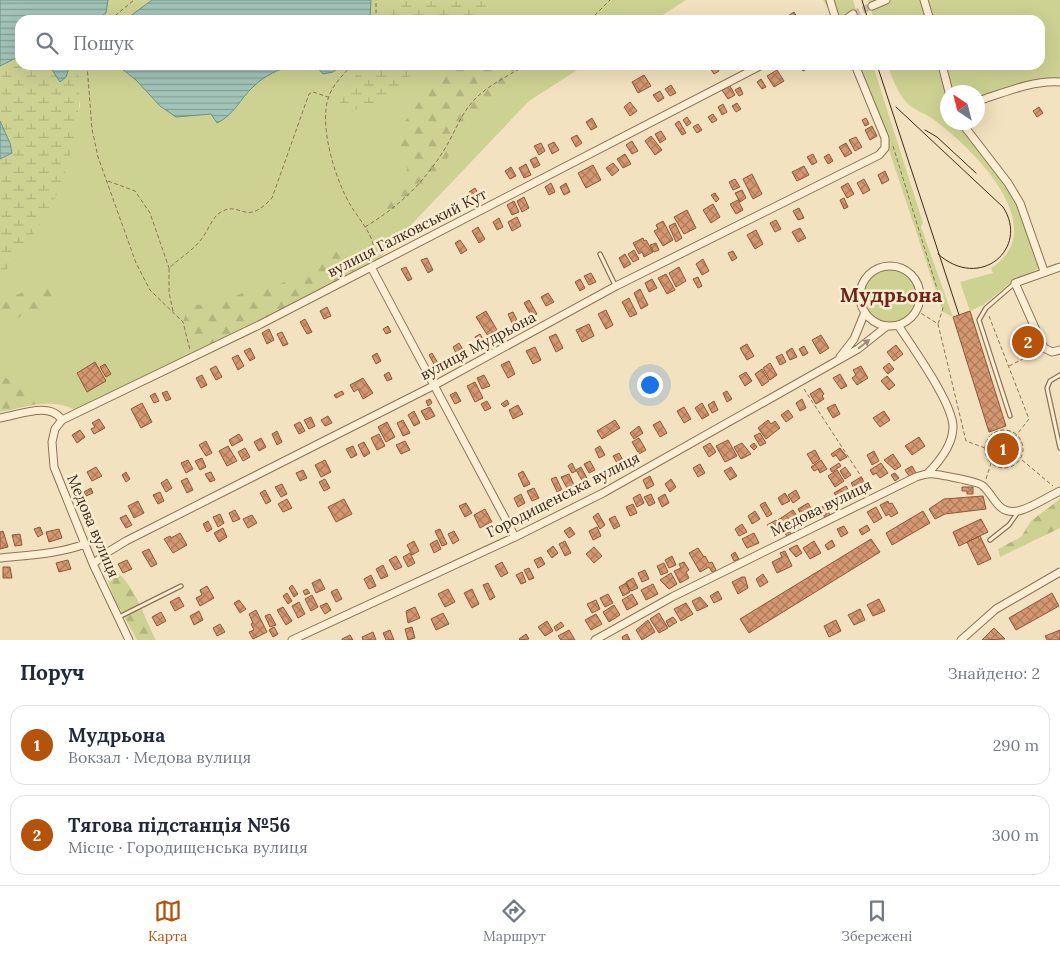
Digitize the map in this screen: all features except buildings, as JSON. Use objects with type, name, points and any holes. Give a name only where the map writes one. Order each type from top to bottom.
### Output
[{"type":"street","points":[[830,0],[834,15]]},
{"type":"street","points":[[872,6],[886,0]]},
{"type":"street","points":[[924,0],[928,15]]},
{"type":"street","name":"вулиця Галковський Кут","points":[[62,420],[192,358],[752,70]]},
{"type":"street","name":"вулиця Мудрьона","points":[[93,564],[126,540],[433,386],[616,286],[879,155],[886,148],[885,138],[857,70]]},
{"type":"street","points":[[943,70],[948,85]]},
{"type":"street","points":[[985,99],[1016,89],[1060,82]]},
{"type":"street","points":[[967,130],[1008,183],[1020,203],[1044,271]]},
{"type":"street","name":"Городищенська вулиця","points":[[839,359],[854,339],[865,312],[860,297],[864,281],[877,268],[892,265],[907,270],[917,282],[920,296],[916,310]]},
{"type":"street","points":[[371,267],[433,386],[515,536]]},
{"type":"street","points":[[1060,267],[1044,271],[1015,283],[1044,348],[1052,352],[1060,350]]},
{"type":"street","points":[[865,312],[872,320],[887,326],[898,325],[909,319],[916,310]]},
{"type":"street","points":[[898,325],[943,398],[952,417],[953,428],[946,450],[940,462],[928,474]]},
{"type":"street","name":"Городищенська вулиця","points":[[292,640],[515,536],[602,493],[858,349],[887,326]]},
{"type":"street","points":[[0,418],[45,410],[57,414],[62,420]]},
{"type":"street","name":"Медова вулиця","points":[[62,420],[55,428],[52,442],[54,467],[93,564],[129,640]]},
{"type":"street","points":[[928,474],[978,482],[983,485],[1002,509],[1018,511],[1060,491]]},
{"type":"street","name":"Медова вулиця","points":[[595,640],[672,597],[875,497],[928,474]]},
{"type":"street","points":[[0,558],[68,550],[85,544]]},
{"type":"street","points":[[961,640],[996,609],[1060,572]]},
{"type":"lane","points":[[600,254],[616,286]]},
{"type":"lane","points":[[1010,416],[979,320],[986,308],[1015,283]]},
{"type":"lane","points":[[1060,375],[1050,381],[1047,388],[1060,448]]},
{"type":"lane","points":[[990,540],[1009,525],[1018,511]]},
{"type":"lane","points":[[118,618],[181,586]]},
{"type":"path","points":[[116,15],[134,0]]},
{"type":"path","points":[[376,0],[376,15]]},
{"type":"path","points":[[595,15],[610,0]]},
{"type":"path","points":[[87,70],[92,129],[107,181],[143,278],[150,290],[173,311],[186,328],[192,358]]},
{"type":"path","points":[[348,70],[335,84],[325,108],[330,152],[344,194],[365,227],[374,248],[371,267]]},
{"type":"path","points":[[365,227],[398,206],[424,178],[443,152],[469,105],[492,85],[517,70]]},
{"type":"path","points":[[169,268],[202,239],[220,212],[228,209],[247,214],[262,209],[272,198],[309,94],[313,92],[328,97]]},
{"type":"path","points":[[893,146],[943,308],[938,324],[966,441],[985,448]]},
{"type":"path","points":[[107,181],[136,191],[150,213],[169,268],[169,292],[173,311]]},
{"type":"path","points":[[986,308],[1029,419],[1014,438]]},
{"type":"path","points":[[916,310],[938,324]]},
{"type":"path","points":[[1008,366],[1044,348]]},
{"type":"path","points":[[799,382],[875,497]]},
{"type":"path","points":[[1007,430],[1016,434],[1023,443],[1021,459],[1014,466],[1004,469],[991,463],[986,456],[985,448],[989,438],[997,432],[1007,430]]},
{"type":"path","points":[[1021,459],[1050,483]]},
{"type":"path","points":[[986,480],[991,463],[994,460]]},
{"type":"green space","points":[[108,0],[686,0],[663,15],[102,15]]},
{"type":"green space","points":[[394,0],[495,0],[488,15],[391,15]]},
{"type":"green space","points":[[823,0],[853,0],[858,15],[832,15]]},
{"type":"green space","points":[[868,0],[1060,0],[1060,82],[1052,82],[985,99],[985,85],[940,85],[940,124],[912,108],[903,99],[890,70],[1045,70],[1045,15],[872,15]]},
{"type":"green space","points":[[15,58],[15,70],[53,70],[66,77],[68,70],[80,70],[79,108],[69,160],[63,179],[56,196],[37,228],[0,278],[0,159],[12,152],[0,121],[0,66]]},
{"type":"green space","points":[[80,70],[577,70],[529,101],[371,267],[79,412],[70,407],[40,404],[0,412],[0,278],[72,143],[80,105],[78,93]]},
{"type":"green space","points":[[361,70],[420,70],[402,81],[398,94],[395,97],[336,116],[341,101]]},
{"type":"green space","points":[[443,70],[515,70],[517,78],[486,103],[477,113],[435,178],[413,200],[398,211],[381,208],[382,198],[402,183],[407,169],[401,145],[405,121]]},
{"type":"green space","points":[[857,70],[875,70],[923,223],[921,227],[953,317],[943,312],[885,138]]},
{"type":"green space","points":[[948,130],[966,130],[1020,203],[1042,267],[1014,280],[983,305],[970,311],[960,282],[993,273],[991,268],[1008,251],[1014,231],[1011,210],[1000,188],[967,148]]},
{"type":"green space","points":[[353,246],[362,251],[371,267],[192,358],[183,322],[187,310],[193,305],[215,304],[263,285],[280,284],[292,278],[308,262]]},
{"type":"green space","points":[[890,266],[901,268],[911,274],[917,284],[919,295],[917,306],[911,316],[901,322],[890,324],[879,322],[869,316],[863,306],[861,295],[863,284],[869,274],[879,268]]},
{"type":"green space","points":[[48,287],[59,290],[46,305],[11,321],[0,330],[0,304],[23,292]]},
{"type":"green space","points":[[0,377],[13,380],[42,398],[37,404],[0,412]]},
{"type":"green space","points":[[1060,499],[1060,528],[1000,557],[998,549],[1021,537],[1031,521]]},
{"type":"green space","points":[[105,564],[115,570],[130,587],[156,640],[137,640],[114,598],[103,567]]},
{"type":"water","points":[[0,0],[108,0],[106,13],[103,15],[15,15],[15,58],[0,66]]},
{"type":"water","points":[[152,0],[371,0],[370,15],[132,15]]},
{"type":"water","points":[[52,70],[68,70],[66,77],[60,82]]},
{"type":"water","points":[[123,70],[281,70],[262,79],[248,92],[228,116],[217,123],[211,114],[176,117],[160,106],[136,80]]},
{"type":"water","points":[[320,70],[336,70],[333,72],[323,74]]},
{"type":"water","points":[[0,121],[10,143],[12,153],[0,159]]},
{"type":"tunnel","points":[[853,14],[872,6]]},
{"type":"tram line","points":[[862,0],[866,15]]},
{"type":"tram line","points":[[879,70],[959,315]]},
{"type":"tram line","points":[[896,107],[1003,207],[1010,222],[1010,237],[1005,250],[996,260],[984,267],[970,268],[954,265],[938,254]]},
{"type":"tram line","points":[[925,130],[937,137],[976,173]]},
{"type":"place","name":"Тягова підстанція №56","points":[[1028,342]]},
{"type":"place","name":"Мудрьона","points":[[1003,449]]},
{"type":"district","name":"Мудрьона","points":[[891,295]]}]
